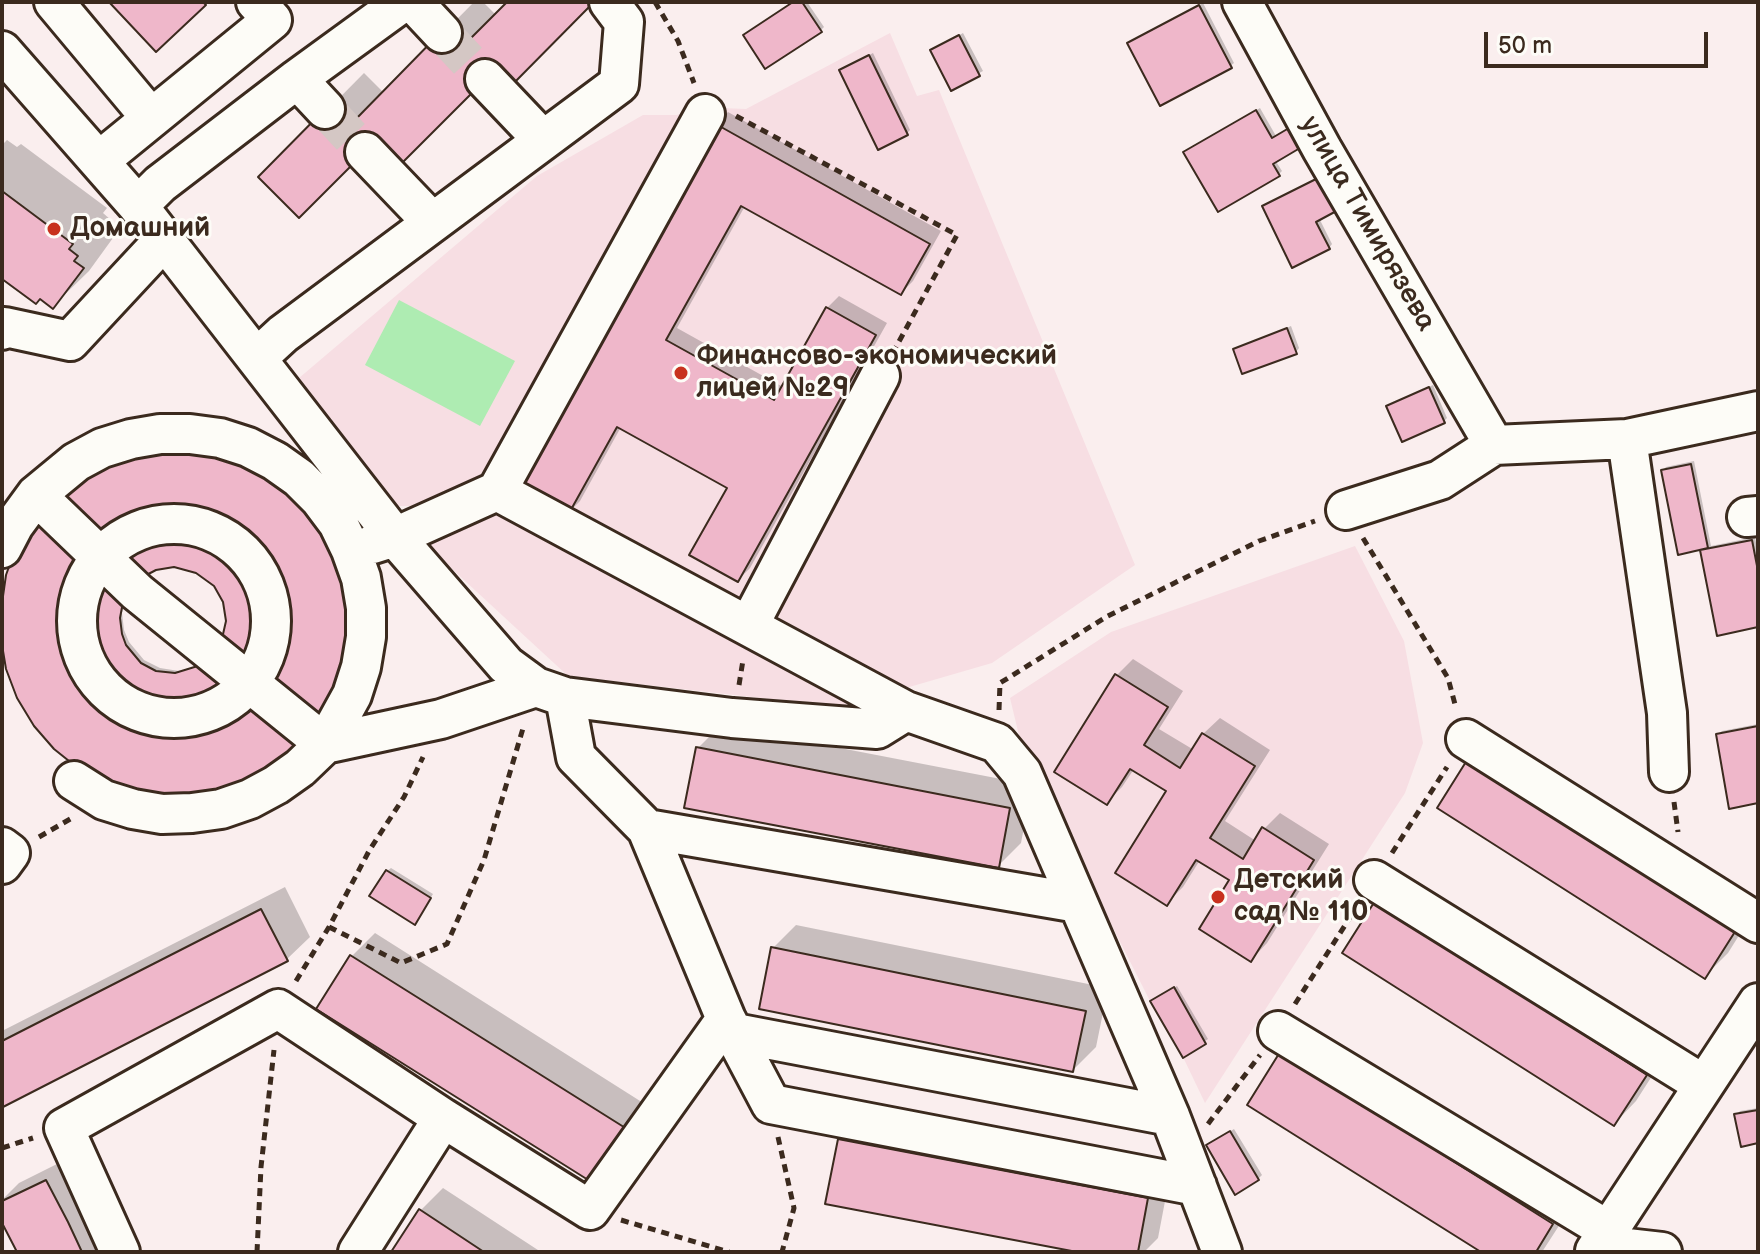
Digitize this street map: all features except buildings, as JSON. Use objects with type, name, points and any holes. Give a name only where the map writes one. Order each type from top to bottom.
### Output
[{"type":"street","points":[[54,2],[151,118]]},
{"type":"street","points":[[99,161],[272,20],[256,2]]},
{"type":"street","points":[[138,206],[160,184],[403,2]]},
{"type":"street","points":[[413,2],[442,33]]},
{"type":"street","points":[[257,358],[283,334],[619,84],[624,22],[609,2]]},
{"type":"street","name":"улица Тимирязева","points":[[1242,2],[1322,149],[1494,445]]},
{"type":"street","points":[[3,57],[138,206],[395,537],[506,665],[550,692],[576,757],[647,829],[730,1026],[771,1104],[1197,1186]]},
{"type":"street","points":[[297,79],[325,109]]},
{"type":"street","points":[[485,79],[542,139]]},
{"type":"street","points":[[351,550],[395,537],[497,491],[705,114]]},
{"type":"street","points":[[365,152],[432,222]]},
{"type":"street","points":[[2,330],[5,327],[70,341],[164,240]]},
{"type":"street","points":[[749,625],[880,376]]},
{"type":"street","points":[[1346,510],[1440,480],[1494,445],[1627,439],[1758,411]]},
{"type":"street","points":[[2,548],[36,495],[76,462],[102,448],[131,439],[160,434],[190,434],[220,438],[248,447],[299,478],[338,523],[351,550],[361,578],[366,608],[366,637],[361,667],[352,695],[325,744],[300,768],[250,799],[221,809],[192,813],[162,814],[133,809],[89,791]]},
{"type":"street","points":[[1627,439],[1667,713],[1669,772]]},
{"type":"street","points":[[497,491],[906,711],[997,743],[1022,773],[1170,1116],[1222,1252]]},
{"type":"street","points":[[36,495],[137,592],[325,744]]},
{"type":"street","points":[[171,523],[210,530],[229,540],[257,569],[266,588],[271,628],[268,648],[249,683],[234,698],[216,709],[177,719],[157,718],[137,712],[103,689],[82,655],[76,615],[87,575],[100,557],[131,533],[171,523]]},
{"type":"street","points":[[325,744],[550,692],[732,718],[877,729],[906,711]]},
{"type":"street","points":[[1466,739],[1758,923]]},
{"type":"street","points":[[647,829],[1078,903]]},
{"type":"street","points":[[1374,880],[1704,1085]]},
{"type":"street","points":[[1601,1243],[1758,1003]]},
{"type":"street","points":[[120,1252],[64,1128],[278,1009],[590,1210],[730,1026]]},
{"type":"street","points":[[730,1026],[1170,1116]]},
{"type":"street","points":[[1278,1031],[1601,1243],[1662,1252]]},
{"type":"street","points":[[358,1252],[443,1118]]},
{"type":"path","points":[[655,2],[678,41],[695,87],[697,107],[705,114],[732,114],[957,235],[880,376]]},
{"type":"path","points":[[997,743],[1000,683],[1106,617],[1259,541],[1346,510],[1448,678],[1466,739]]},
{"type":"path","points":[[732,718],[749,625]]},
{"type":"path","points":[[329,927],[401,963],[447,944],[484,860],[550,692]]},
{"type":"path","points":[[257,1252],[261,1167],[278,1009],[329,927],[369,851],[404,797],[441,719]]},
{"type":"path","points":[[1669,772],[1685,877]]},
{"type":"path","points":[[5,855],[89,791]]},
{"type":"path","points":[[1170,1116],[1206,1126],[1278,1031]]},
{"type":"path","points":[[771,1104],[794,1208],[782,1252]]},
{"type":"path","points":[[590,1210],[729,1252]]},
{"type":"shaded area","name":"Финансово-экономический лицей №29","points":[[890,33],[917,96],[939,90],[1135,565],[992,663],[899,690],[883,712],[568,676],[426,545],[436,529],[421,506],[391,506],[299,378],[537,176],[643,115],[677,115],[697,107],[746,109]]},
{"type":"shaded area","name":"Детский сад № 110","points":[[1355,546],[1404,641],[1423,743],[1405,793],[1205,1103],[1022,748],[1010,698],[1111,632]]},
{"type":"green space","points":[[399,300],[515,361],[480,426],[365,365]]},
{"type":"tunnel","points":[[442,33],[485,79]]},
{"type":"tunnel","points":[[325,109],[365,152]]},
{"type":"place","name":"Домашний","points":[[54,229]]},
{"type":"place","name":"Финансово-экономический лицей №29","points":[[681,373]]},
{"type":"place","name":"Детский сад № 110","points":[[1218,897]]}]
